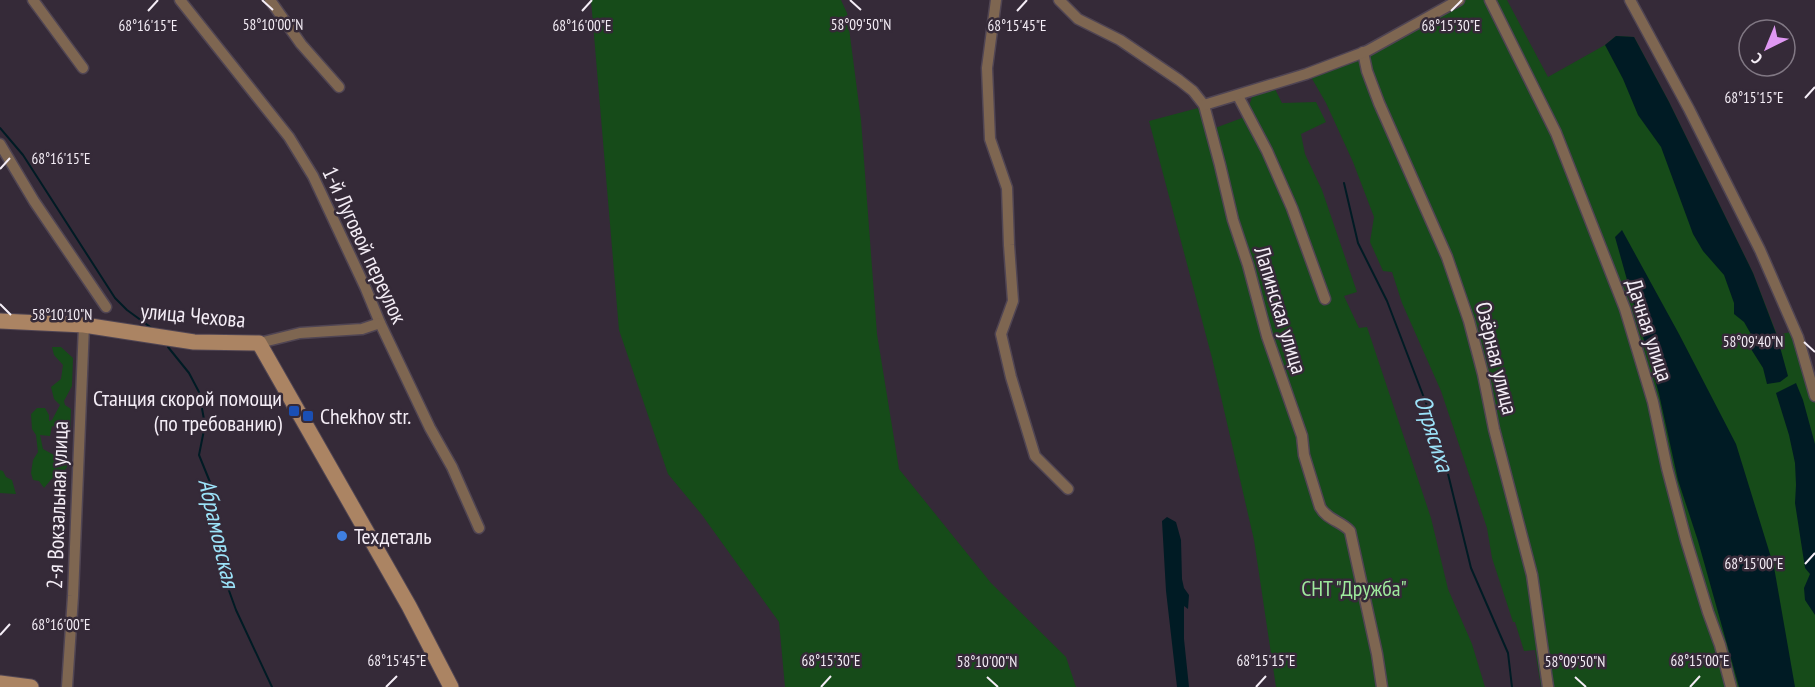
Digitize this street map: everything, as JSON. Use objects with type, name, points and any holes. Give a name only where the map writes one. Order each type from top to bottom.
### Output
[{"type":"street","points":[[33,0],[83,68]]},
{"type":"street","name":"1-й Луговой переулок","points":[[180,0],[288,137],[313,176],[357,268],[380,323],[430,428],[452,467],[479,528]]},
{"type":"street","points":[[270,0],[301,44],[339,87]]},
{"type":"street","points":[[996,0],[987,68],[990,139],[1007,188],[1013,301],[1001,334],[1011,377],[1035,456],[1068,489]]},
{"type":"street","name":"Лапинская улица","points":[[1059,0],[1078,19],[1120,40],[1179,80],[1193,91],[1204,105],[1233,220],[1248,264],[1267,336],[1302,436],[1304,455],[1320,507],[1330,519],[1347,527],[1350,531],[1382,687]]},
{"type":"street","points":[[1204,105],[1306,74],[1363,52],[1459,0]]},
{"type":"street","name":"Дачная улица","points":[[1490,0],[1556,133],[1625,309],[1653,402],[1666,468],[1686,540],[1731,687]]},
{"type":"street","points":[[1630,0],[1689,109],[1755,240],[1798,337],[1815,396]]},
{"type":"street","name":"Озёрная улица","points":[[1363,52],[1367,71],[1379,103],[1447,257],[1469,321],[1532,576],[1548,687]]},
{"type":"street","name":"Лапинская улица","points":[[1238,96],[1267,151],[1288,198],[1325,299]]},
{"type":"street","points":[[0,144],[21,182],[106,308]]},
{"type":"street","name":"улица Чехова","points":[[0,321],[84,325],[194,342],[259,343],[300,333],[362,329],[380,323]]},
{"type":"street","name":"2-я Вокзальная улица","points":[[67,687],[84,325]]},
{"type":"street","points":[[259,343],[409,606],[451,687]]},
{"type":"street","points":[[0,683],[31,687]]},
{"type":"green space","points":[[591,0],[841,0],[847,13],[861,120],[877,334],[899,469],[991,583],[1066,657],[1076,687],[785,687],[779,622],[702,515],[668,474],[619,330]]},
{"type":"green space","points":[[1450,0],[1507,0],[1548,77],[1605,45],[1616,36],[1634,37],[1669,102],[1753,273],[1777,335],[1801,330],[1815,375],[1815,687],[1541,687],[1535,650],[1524,651],[1515,622],[1513,622],[1492,558],[1487,528],[1441,391],[1402,303],[1392,272],[1383,271],[1370,242],[1374,217],[1353,162],[1326,103],[1307,70],[1360,51]]},
{"type":"green space","name":"СНТ \"Дружба\"","points":[[1275,89],[1282,103],[1316,102],[1326,122],[1301,134],[1305,154],[1322,190],[1357,292],[1344,296],[1359,328],[1367,327],[1431,518],[1448,589],[1472,644],[1485,687],[1276,687],[1254,540],[1212,358],[1149,121],[1198,108],[1207,131],[1250,115],[1248,109],[1252,97]]},
{"type":"green space","points":[[52,347],[61,347],[73,358],[72,386],[64,401],[65,405],[71,409],[70,433],[66,434],[52,426],[50,436],[40,435],[43,449],[54,455],[58,463],[63,453],[68,465],[63,474],[59,470],[44,488],[39,481],[33,480],[31,473],[33,460],[38,452],[31,414],[37,408],[45,408],[49,421],[52,420],[60,405],[54,399],[51,387],[61,379],[63,365],[54,355]]},
{"type":"green space","points":[[0,470],[12,480],[16,494],[0,493]]},
{"type":"water","points":[[1616,36],[1634,37],[1669,102],[1753,273],[1777,336],[1788,376],[1780,382],[1767,384],[1763,368],[1751,349],[1752,336],[1744,322],[1734,314],[1734,303],[1724,275],[1703,251],[1693,234],[1661,147],[1638,115],[1605,45]]},
{"type":"water","points":[[1622,230],[1736,444],[1774,567],[1795,687],[1739,687],[1698,541],[1678,480],[1659,394],[1615,237]]},
{"type":"water","points":[[1796,383],[1815,444],[1815,615],[1805,600],[1804,588],[1810,574],[1805,568],[1795,503],[1795,463],[1776,393]]},
{"type":"water","points":[[1167,517],[1176,522],[1181,540],[1182,579],[1189,595],[1188,609],[1184,606],[1184,639],[1189,687],[1177,687],[1166,591],[1162,521]]},
{"type":"waterway","name":"Абрамовская","points":[[0,128],[23,155],[115,298],[153,329]]},
{"type":"waterway","name":"Отрясиха","points":[[1344,183],[1358,243],[1387,301],[1439,437],[1471,568],[1508,653],[1512,687]]},
{"type":"waterway","name":"Абрамовская","points":[[168,347],[189,373],[199,392],[205,425],[199,455],[214,492],[217,540],[223,574],[236,610],[272,687]]},
{"type":"place","name":"Станция скорой помощи (по требованию)","points":[[294,411]]},
{"type":"place","name":"Chekhov str.","points":[[308,416]]},
{"type":"place","name":"Техдеталь","points":[[342,536]]}]
